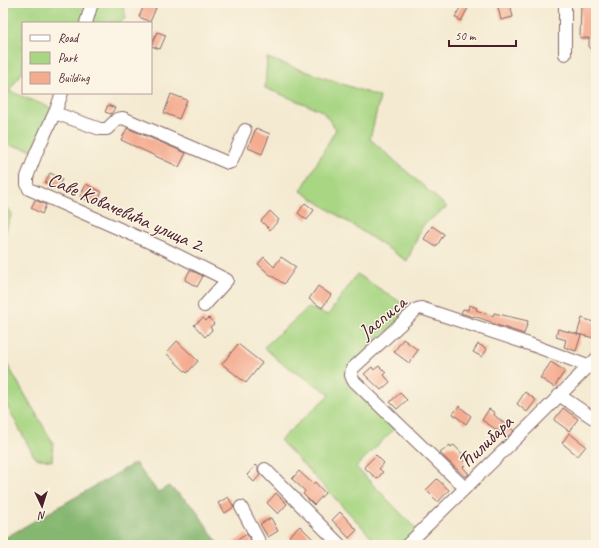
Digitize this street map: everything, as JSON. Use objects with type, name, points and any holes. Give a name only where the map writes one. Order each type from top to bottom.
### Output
[{"type":"street","points":[[86,22],[92,3]]},
{"type":"street","points":[[565,3],[565,54]]},
{"type":"street","name":"Саве Ковачевића улица 2.","points":[[62,94],[27,177],[29,189],[165,249],[227,280],[204,306]]},
{"type":"street","points":[[55,113],[100,129],[108,129],[117,119],[123,118],[228,163],[232,162],[245,130]]},
{"type":"street","name":"Јасписа","points":[[465,488],[353,380],[351,375],[352,369],[417,309],[421,308],[525,343],[592,363]]},
{"type":"street","name":"Ћилибара","points":[[407,545],[592,363]]},
{"type":"street","points":[[559,396],[596,420]]},
{"type":"street","points":[[265,469],[340,545]]},
{"type":"street","points":[[241,507],[261,545]]},
{"type":"green space","points":[[3,3],[122,3],[126,18],[120,22],[22,22],[22,72],[9,91],[56,110],[37,151],[3,144]]},
{"type":"green space","points":[[267,58],[380,97],[370,139],[447,207],[423,225],[407,261],[301,191],[336,129],[322,111],[265,88]]},
{"type":"green space","points":[[3,204],[12,213],[3,239]]},
{"type":"green space","points":[[357,274],[411,309],[346,370],[345,375],[347,382],[395,428],[356,467],[418,531],[403,545],[379,545],[280,440],[330,394],[279,361],[264,347],[308,308],[328,315]]},
{"type":"green space","points":[[3,357],[53,443],[52,461],[35,458],[5,402],[3,405]]},
{"type":"green space","points":[[135,463],[158,492],[169,486],[194,507],[219,545],[3,545],[3,539]]},
{"type":"building","points":[[145,3],[156,8],[150,22],[139,17]]},
{"type":"building","points":[[497,3],[510,3],[513,17],[501,20]]},
{"type":"building","points":[[581,3],[596,3],[596,48],[589,48],[589,38],[580,38]]},
{"type":"building","points":[[462,4],[468,8],[461,21],[455,17]]},
{"type":"building","points":[[157,32],[166,35],[160,49],[152,46]]},
{"type":"building","points":[[171,94],[187,100],[179,119],[164,113]]},
{"type":"building","points":[[108,105],[115,108],[111,114],[105,112]]},
{"type":"building","points":[[127,128],[186,153],[179,167],[121,140]]},
{"type":"building","points":[[256,128],[270,134],[262,154],[248,148]]},
{"type":"building","points":[[50,173],[62,179],[58,188],[45,183]]},
{"type":"building","points":[[86,184],[102,192],[96,204],[80,197]]},
{"type":"building","points":[[35,200],[46,205],[42,214],[31,208]]},
{"type":"building","points":[[305,203],[314,210],[307,220],[298,213]]},
{"type":"building","points":[[270,211],[279,220],[270,230],[261,221]]},
{"type":"building","points":[[432,226],[444,234],[436,247],[424,239]]},
{"type":"building","points":[[264,257],[274,267],[281,257],[296,267],[284,284],[269,274],[258,264]]},
{"type":"building","points":[[190,270],[203,276],[197,287],[185,280]]},
{"type":"building","points":[[318,286],[331,295],[322,308],[309,299]]},
{"type":"building","points":[[469,305],[477,308],[476,310],[493,316],[494,313],[528,321],[524,334],[474,316],[461,313],[463,309],[468,310]]},
{"type":"building","points":[[203,318],[206,321],[209,318],[214,324],[210,327],[212,330],[205,337],[194,325]]},
{"type":"building","points":[[582,318],[596,323],[594,338],[577,334]]},
{"type":"building","points":[[558,329],[581,335],[576,351],[564,347],[566,340],[556,337]]},
{"type":"building","points":[[403,339],[418,350],[409,363],[394,352]]},
{"type":"building","points":[[177,341],[198,361],[187,373],[166,353]]},
{"type":"building","points":[[238,344],[262,363],[246,383],[222,364]]},
{"type":"building","points":[[478,344],[487,349],[482,357],[473,352]]},
{"type":"building","points":[[551,362],[565,371],[554,387],[540,378]]},
{"type":"building","points":[[379,366],[386,373],[384,375],[390,382],[381,390],[364,374],[372,367],[374,370]]},
{"type":"building","points":[[525,392],[536,400],[527,412],[517,404]]},
{"type":"building","points":[[400,393],[407,400],[397,409],[390,402]]},
{"type":"building","points":[[459,406],[471,416],[466,424],[453,414]]},
{"type":"building","points":[[563,408],[578,419],[569,431],[554,420]]},
{"type":"building","points":[[489,409],[495,413],[494,415],[514,431],[507,437],[482,420]]},
{"type":"building","points":[[569,433],[586,446],[578,456],[562,443]]},
{"type":"building","points":[[450,445],[451,447],[454,445],[465,457],[462,459],[465,465],[463,467],[469,474],[465,477],[440,453]]},
{"type":"building","points":[[376,455],[384,463],[379,469],[383,472],[377,479],[364,467]]},
{"type":"building","points":[[256,465],[260,475],[254,482],[247,475]]},
{"type":"building","points":[[299,471],[313,484],[315,482],[325,493],[314,505],[303,494],[305,491],[292,479]]},
{"type":"building","points":[[437,479],[449,490],[438,502],[426,490]]},
{"type":"building","points":[[276,493],[287,504],[278,514],[267,503]]},
{"type":"building","points":[[228,497],[234,507],[225,513],[218,503]]},
{"type":"building","points":[[340,512],[357,530],[349,538],[332,520]]},
{"type":"building","points":[[271,518],[278,531],[268,537],[260,524]]},
{"type":"building","points":[[300,526],[319,545],[298,545],[289,536]]},
{"type":"building","points":[[247,534],[253,545],[229,545]]}]
